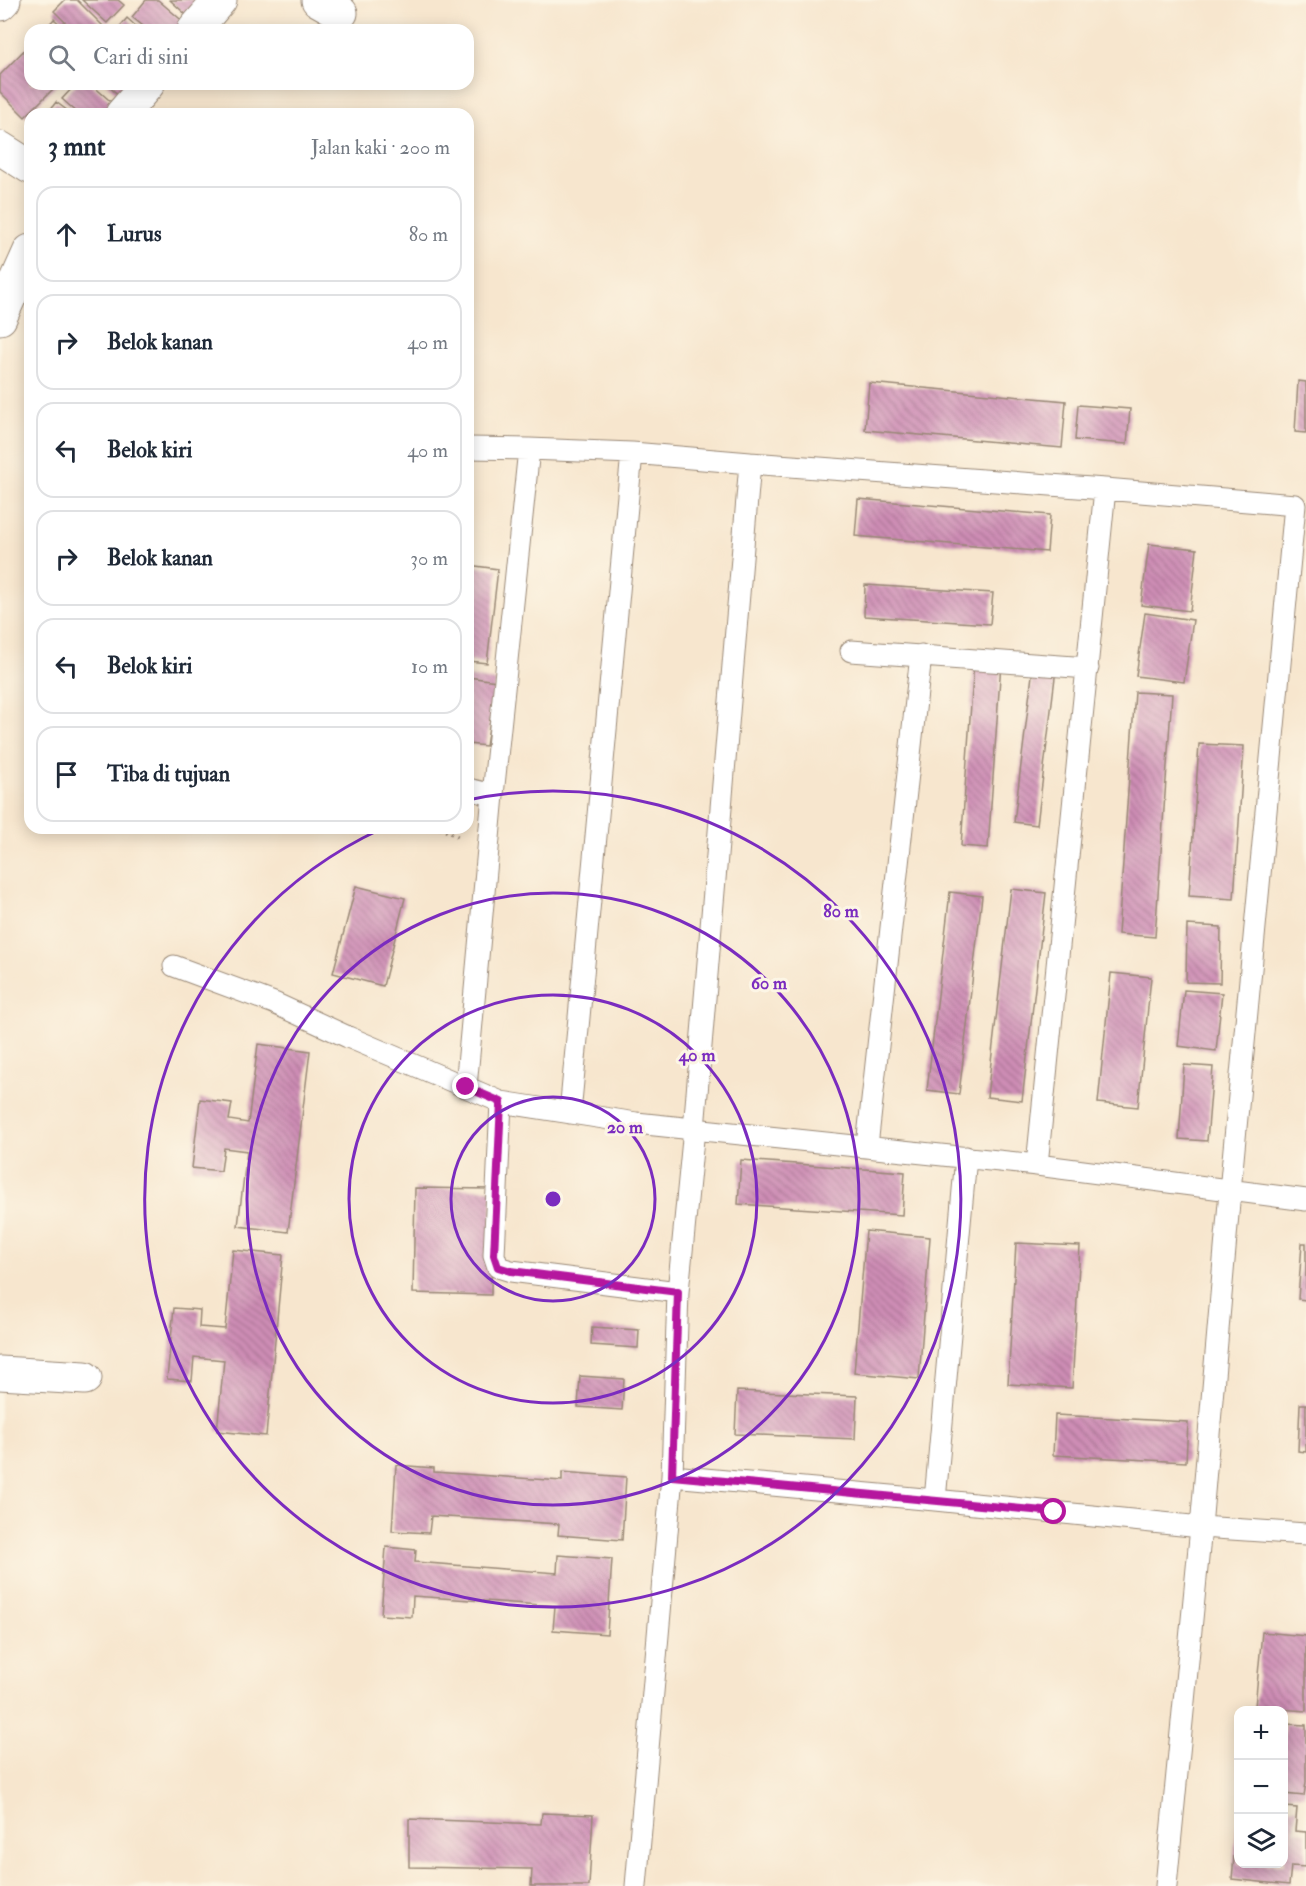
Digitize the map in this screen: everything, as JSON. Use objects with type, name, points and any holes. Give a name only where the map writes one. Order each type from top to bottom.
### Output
[{"type":"street","points":[[0,4],[4,0]]},
{"type":"street","points":[[199,24],[220,0]]},
{"type":"street","points":[[127,108],[143,90]]},
{"type":"street","points":[[0,148],[24,163]]},
{"type":"street","points":[[0,318],[24,264]]},
{"type":"street","points":[[0,1374],[85,1378]]},
{"type":"lane","points":[[474,448],[632,453],[1300,506],[1230,1191],[1201,1527],[1166,1886]]},
{"type":"lane","points":[[466,1087],[493,795],[530,449]]},
{"type":"lane","points":[[570,1113],[632,453]]},
{"type":"lane","points":[[636,1886],[672,1476],[678,1292],[694,1129],[750,463]]},
{"type":"lane","points":[[1037,1165],[1106,489]]},
{"type":"lane","points":[[851,651],[1088,668]]},
{"type":"lane","points":[[867,1146],[921,655]]},
{"type":"lane","points":[[474,790],[493,795]]},
{"type":"lane","points":[[174,966],[274,1003],[501,1102],[694,1129],[1037,1165],[1306,1200]]},
{"type":"lane","points":[[501,1102],[494,1255],[498,1267],[511,1271],[678,1292]]},
{"type":"lane","points":[[935,1500],[966,1157]]},
{"type":"lane","points":[[672,1476],[1201,1527],[1306,1534]]},
{"type":"building","points":[[65,0],[77,0],[101,24],[67,24],[54,11]]},
{"type":"building","points":[[82,0],[118,0],[124,5],[107,23]]},
{"type":"building","points":[[146,0],[158,0],[186,24],[141,24],[132,17]]},
{"type":"building","points":[[170,0],[212,0],[193,21]]},
{"type":"building","points":[[127,18],[134,24],[122,24]]},
{"type":"building","points":[[54,19],[59,24],[49,24]]},
{"type":"building","points":[[24,50],[24,90],[52,90],[34,108],[24,108],[24,116],[0,92],[0,75]]},
{"type":"building","points":[[70,90],[98,90],[117,107],[72,108],[62,99]]},
{"type":"building","points":[[113,90],[129,90],[122,98]]},
{"type":"building","points":[[56,102],[64,108],[52,108]]},
{"type":"building","points":[[1298,381],[1306,382],[1306,433],[1295,432]]},
{"type":"building","points":[[869,383],[1066,401],[1062,448],[865,430]]},
{"type":"building","points":[[1078,405],[1130,409],[1127,444],[1075,440]]},
{"type":"building","points":[[858,499],[1050,515],[1047,552],[855,536]]},
{"type":"building","points":[[1149,544],[1197,549],[1190,611],[1141,605]]},
{"type":"building","points":[[474,566],[498,569],[487,663],[474,662]]},
{"type":"building","points":[[865,585],[993,593],[990,624],[864,616]]},
{"type":"building","points":[[1145,613],[1193,620],[1184,682],[1136,676]]},
{"type":"building","points":[[974,661],[1001,663],[988,848],[961,846]]},
{"type":"building","points":[[1033,667],[1056,669],[1037,825],[1014,822]]},
{"type":"building","points":[[474,678],[496,681],[486,746],[474,745]]},
{"type":"building","points":[[1135,692],[1172,694],[1155,937],[1118,934]]},
{"type":"building","points":[[1199,744],[1244,746],[1234,899],[1189,896]]},
{"type":"building","points":[[356,886],[405,898],[383,986],[333,973]]},
{"type":"building","points":[[1011,889],[1046,893],[1022,1101],[987,1097]]},
{"type":"building","points":[[950,892],[982,896],[959,1094],[927,1090]]},
{"type":"building","points":[[1187,925],[1221,927],[1220,983],[1186,982]]},
{"type":"building","points":[[1111,973],[1151,977],[1138,1107],[1098,1103]]},
{"type":"building","points":[[1184,990],[1222,993],[1216,1051],[1178,1046]]},
{"type":"building","points":[[258,1044],[310,1051],[288,1232],[238,1226],[247,1151],[224,1148],[221,1171],[192,1168],[200,1099],[232,1103],[229,1120],[248,1123]]},
{"type":"building","points":[[1184,1065],[1213,1067],[1207,1141],[1179,1139]]},
{"type":"building","points":[[741,1160],[905,1172],[902,1215],[738,1204]]},
{"type":"building","points":[[415,1188],[492,1189],[491,1295],[413,1293]]},
{"type":"building","points":[[866,1231],[930,1237],[919,1379],[854,1373]]},
{"type":"building","points":[[1016,1243],[1080,1246],[1072,1388],[1008,1384]]},
{"type":"building","points":[[1302,1243],[1306,1243],[1306,1300],[1298,1299]]},
{"type":"building","points":[[233,1250],[283,1255],[266,1436],[217,1431],[224,1360],[194,1357],[192,1381],[167,1379],[174,1308],[200,1310],[199,1327],[225,1329]]},
{"type":"building","points":[[592,1327],[639,1330],[638,1348],[591,1345]]},
{"type":"building","points":[[580,1376],[624,1379],[622,1410],[578,1407]]},
{"type":"building","points":[[737,1391],[857,1396],[855,1439],[735,1434]]},
{"type":"building","points":[[1300,1404],[1306,1404],[1306,1452],[1298,1451]]},
{"type":"building","points":[[1055,1415],[1188,1422],[1186,1462],[1053,1455]]},
{"type":"building","points":[[396,1465],[434,1468],[434,1472],[562,1481],[562,1472],[626,1477],[622,1540],[558,1535],[559,1524],[431,1516],[429,1533],[392,1531]]},
{"type":"building","points":[[386,1547],[416,1550],[415,1562],[557,1573],[558,1555],[612,1559],[607,1634],[553,1630],[555,1606],[413,1596],[412,1617],[381,1615]]},
{"type":"building","points":[[1262,1632],[1306,1636],[1306,1711],[1288,1710],[1288,1706],[1255,1706]]},
{"type":"building","points":[[1288,1724],[1306,1725],[1304,1796],[1288,1794]]},
{"type":"building","points":[[1288,1807],[1297,1808],[1295,1831],[1306,1832],[1306,1867],[1291,1866],[1289,1885],[1232,1879],[1234,1857],[1234,1868],[1288,1868]]},
{"type":"building","points":[[542,1813],[593,1815],[589,1886],[531,1886],[532,1869],[409,1867],[409,1819],[541,1824]]},
{"type":"route","points":[[466,1087],[501,1102],[494,1255],[498,1267],[511,1271],[678,1292],[672,1476],[1054,1512]]}]
